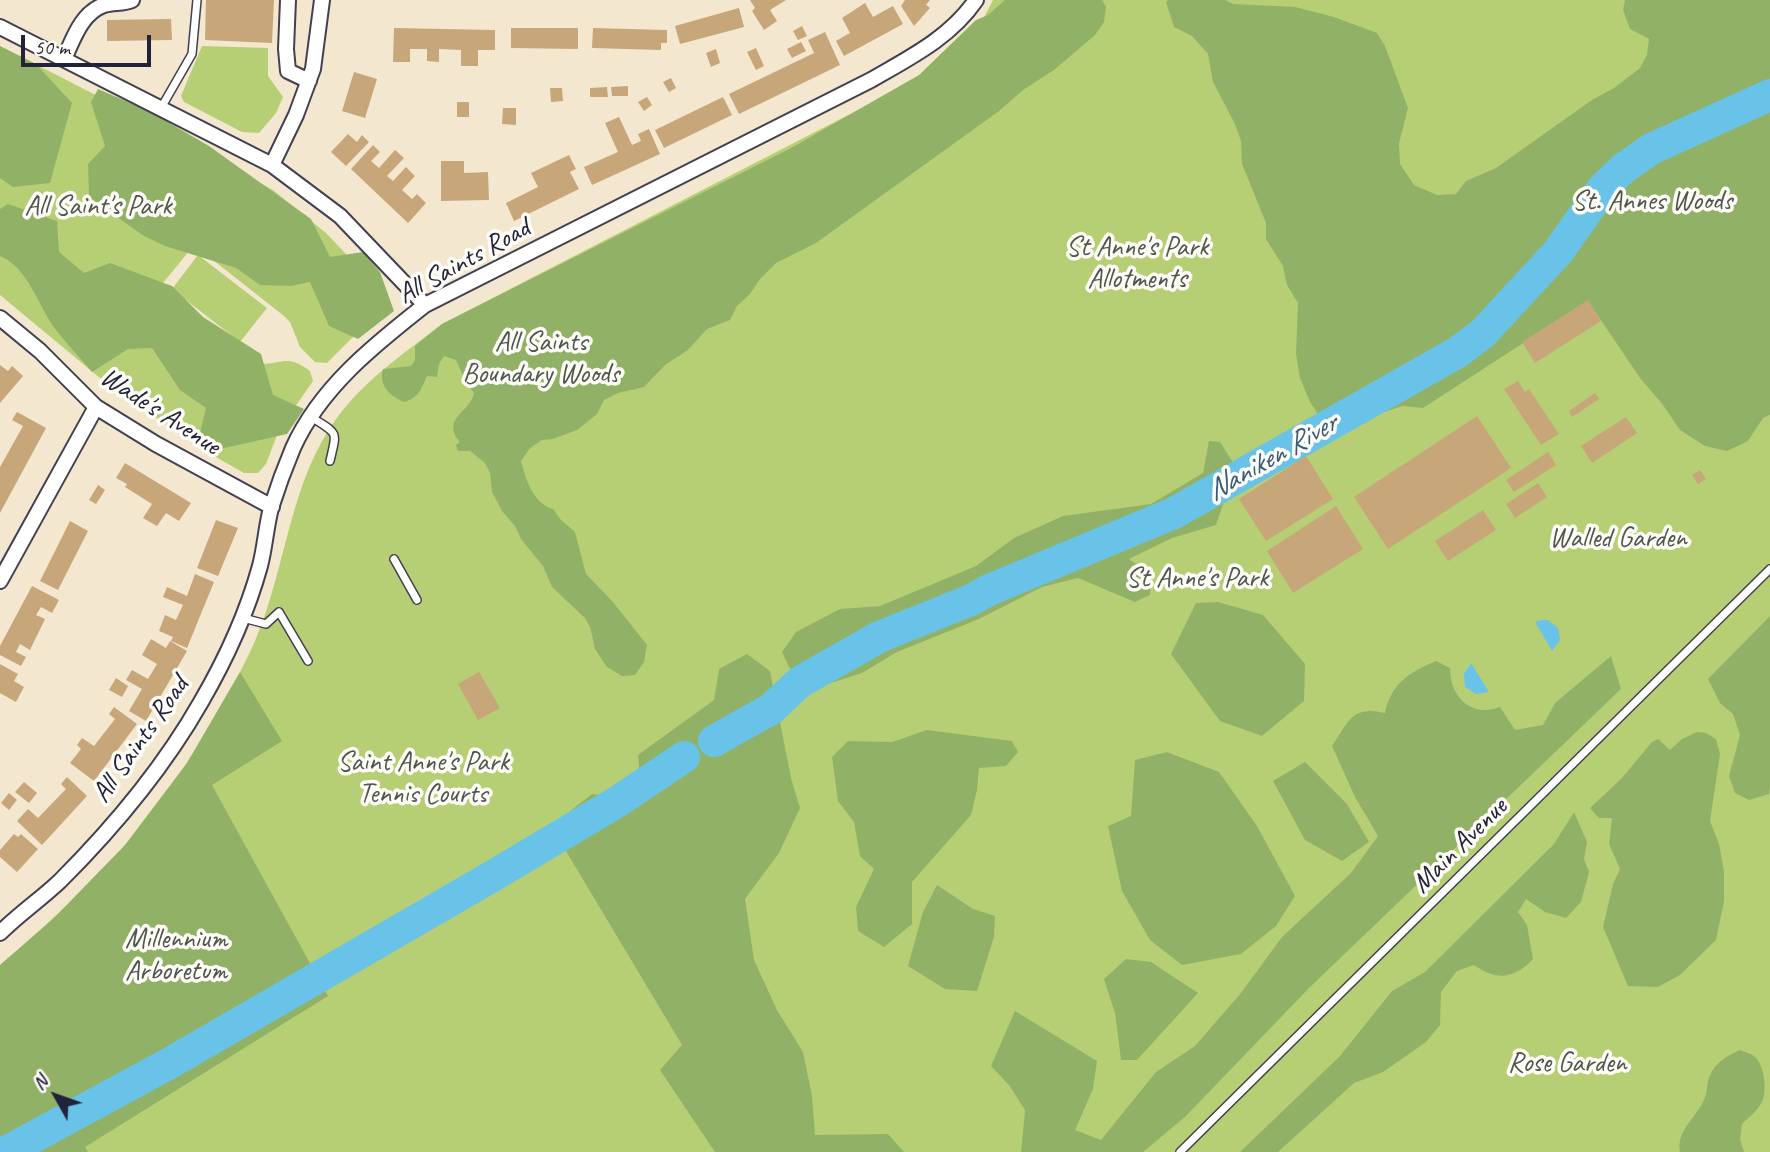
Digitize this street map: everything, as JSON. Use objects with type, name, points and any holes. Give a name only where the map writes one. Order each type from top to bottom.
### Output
[{"type":"street","points":[[64,59],[80,24],[92,12],[104,5],[132,0]]},
{"type":"street","points":[[288,0],[288,71],[309,81]]},
{"type":"street","points":[[272,165],[296,115],[313,69],[322,0]]},
{"type":"street","name":"All Saints Road","points":[[1,930],[58,883],[112,825],[179,738],[202,701],[243,618],[260,565],[272,508],[293,448],[324,397],[362,357],[425,305],[871,80],[922,51],[949,31],[976,0]]},
{"type":"street","points":[[0,27],[272,165],[340,216],[425,305]]},
{"type":"street","name":"Wade's Avenue","points":[[0,318],[40,351],[96,407],[156,444],[272,508]]},
{"type":"street","points":[[0,581],[96,407]]},
{"type":"lane","points":[[161,108],[192,54],[197,0]]},
{"type":"lane","points":[[311,416],[336,436],[330,461]]},
{"type":"lane","points":[[394,559],[417,600]]},
{"type":"lane","name":"Main Avenue","points":[[1180,1152],[1770,569]]},
{"type":"lane","points":[[243,618],[266,624],[279,612],[309,661]]},
{"type":"green space","name":"St Anne's Park","points":[[993,0],[1770,0],[1770,1152],[0,1152],[0,965],[65,907],[126,844],[194,752],[250,652],[271,597],[304,481],[316,453],[341,412],[367,384],[442,324],[922,77],[978,29]]},
{"type":"green space","name":"All Saints Boundary Woods","points":[[1005,0],[1102,0],[1106,7],[1104,22],[1095,35],[1054,70],[1023,90],[999,111],[816,243],[776,263],[737,306],[730,320],[707,329],[688,350],[665,365],[644,387],[618,393],[604,400],[597,414],[577,430],[542,440],[530,448],[521,461],[535,496],[553,509],[575,532],[586,574],[613,602],[647,645],[644,662],[635,675],[622,676],[607,667],[595,649],[585,618],[552,587],[543,566],[502,511],[492,492],[490,473],[485,463],[470,451],[458,451],[456,445],[460,442],[453,427],[474,393],[456,360],[444,356],[439,364],[437,377],[427,376],[416,395],[404,402],[386,389],[382,380],[383,369],[411,366],[415,360],[415,346],[442,324],[793,147],[919,75],[976,20],[988,15]]},
{"type":"green space","name":"St. Annes Woods","points":[[1225,0],[1233,4],[1295,7],[1334,17],[1377,33],[1385,46],[1408,108],[1399,143],[1400,164],[1414,185],[1437,195],[1456,194],[1466,181],[1496,168],[1640,68],[1647,55],[1649,39],[1630,29],[1623,10],[1625,0],[1770,0],[1770,415],[1763,418],[1748,441],[1727,451],[1705,446],[1680,430],[1640,378],[1588,301],[1423,408],[1403,406],[1339,426],[1320,417],[1300,378],[1296,354],[1298,303],[1287,285],[1283,266],[1266,239],[1266,223],[1242,164],[1241,141],[1235,124],[1213,82],[1208,54],[1192,36],[1174,27],[1166,2]]},
{"type":"green space","name":"All Saint's Park","points":[[0,46],[162,129],[273,190],[326,233],[386,296],[368,322],[327,363],[315,362],[300,347],[290,322],[284,316],[194,245],[159,288],[256,363],[288,361],[310,371],[313,381],[279,430],[266,464],[258,473],[244,473],[198,447],[106,383],[0,295]]},
{"type":"green space","points":[[0,46],[36,64],[72,103],[50,183],[13,187],[0,178]]},
{"type":"green space","points":[[202,46],[268,48],[268,76],[283,97],[276,113],[259,133],[242,132],[184,102],[181,96]]},
{"type":"green space","points":[[98,89],[149,111],[209,146],[311,219],[330,257],[363,252],[380,272],[394,311],[358,339],[329,326],[310,282],[291,286],[260,285],[236,268],[165,246],[144,236],[89,197],[88,164],[105,146],[91,102]]},
{"type":"green space","points":[[8,204],[57,221],[59,252],[84,273],[110,263],[172,286],[203,317],[261,354],[273,395],[304,409],[287,434],[220,449],[199,437],[206,408],[180,390],[152,348],[128,349],[92,372],[56,330],[26,278],[10,261],[0,256],[0,209]]},
{"type":"green space","points":[[198,255],[267,308],[240,342],[172,289]]},
{"type":"green space","points":[[1209,441],[1220,442],[1236,467],[1216,525],[1172,538],[1129,559],[1151,574],[1150,595],[1135,602],[1078,578],[1042,587],[979,619],[897,652],[862,673],[815,688],[789,667],[782,652],[796,632],[840,609],[880,606],[976,566],[1014,538],[1063,516],[1151,504],[1203,473]]},
{"type":"green space","points":[[1218,602],[1263,615],[1305,664],[1304,701],[1262,736],[1220,721],[1171,654],[1196,603]]},
{"type":"green space","points":[[1770,616],[1770,786],[1769,794],[1749,800],[1735,793],[1729,776],[1740,735],[1733,714],[1720,703],[1708,679]]},
{"type":"green space","points":[[747,654],[770,671],[791,778],[800,808],[779,853],[745,899],[754,960],[777,1010],[803,1052],[812,1096],[815,1135],[888,1134],[904,1152],[715,1152],[660,1070],[682,1045],[551,826],[592,794],[642,800],[638,755],[714,700],[719,669]]},
{"type":"green space","points":[[1611,656],[1621,689],[1309,988],[1185,1117],[1143,1152],[1021,1152],[1025,1110],[1009,1085],[991,1066],[1015,1011],[1097,1061],[1093,1089],[1075,1130],[1101,1140],[1156,1072],[1195,1046],[1241,993],[1282,937],[1351,873],[1378,836],[1355,797],[1332,746],[1352,717],[1365,711],[1385,713],[1397,686],[1418,670],[1436,661],[1450,668],[1458,696],[1471,707],[1489,710],[1500,707],[1515,730],[1543,725],[1555,703]]},
{"type":"green space","name":"Millennium Arboretum","points":[[240,672],[282,741],[212,785],[328,996],[85,1147],[88,1152],[0,1152],[0,965],[52,920],[125,845],[187,763]]},
{"type":"green space","points":[[927,730],[1012,741],[1018,752],[1006,766],[979,768],[971,815],[912,882],[912,924],[884,947],[858,931],[856,907],[874,869],[860,856],[854,822],[838,801],[832,757],[848,741],[892,742]]},
{"type":"green space","points":[[1697,732],[1706,733],[1716,739],[1720,754],[1710,821],[1719,844],[1724,871],[1724,901],[1716,940],[1680,975],[1658,987],[1628,986],[1603,927],[1613,884],[1620,869],[1609,844],[1612,818],[1599,818],[1590,808],[1622,778],[1652,742],[1658,739],[1670,750],[1682,739]]},
{"type":"green space","points":[[1167,752],[1219,772],[1257,826],[1295,896],[1276,926],[1241,954],[1182,965],[1150,940],[1122,891],[1108,826],[1131,816],[1135,760]]},
{"type":"green space","points":[[1305,762],[1347,804],[1369,842],[1342,861],[1305,840],[1273,781]]},
{"type":"green space","points":[[1574,812],[1587,842],[1584,859],[1589,872],[1581,902],[1566,918],[1545,912],[1526,899],[1518,912],[1527,925],[1533,959],[1519,971],[1505,976],[1490,974],[1474,965],[1457,971],[1441,992],[1440,1025],[1426,1042],[1383,1072],[1354,1083],[1278,1152],[1240,1152],[1340,1056],[1392,991],[1425,972],[1554,844]]},
{"type":"green space","points":[[937,885],[973,909],[995,916],[994,937],[977,991],[945,989],[908,966],[923,912]]},
{"type":"green space","points":[[1126,959],[1151,962],[1198,993],[1137,1060],[1121,1060],[1115,1013],[1104,979]]},
{"type":"green space","points":[[1740,1050],[1755,1057],[1763,1071],[1765,1083],[1762,1103],[1742,1124],[1740,1139],[1744,1152],[1680,1152],[1681,1138],[1705,1099],[1712,1070],[1722,1060]]},
{"type":"water","points":[[1548,620],[1558,628],[1560,640],[1552,651],[1535,622]]},
{"type":"water","points":[[1471,663],[1489,692],[1476,694],[1465,687],[1464,674]]},
{"type":"building","points":[[206,0],[274,0],[272,43],[205,40]]},
{"type":"building","points":[[750,0],[786,0],[770,10],[777,21],[764,30],[752,11],[755,8]]},
{"type":"building","points":[[905,0],[930,0],[926,5],[930,8],[914,26],[901,6]]},
{"type":"building","points":[[865,3],[873,17],[893,6],[903,24],[844,56],[836,41],[850,33],[842,18]]},
{"type":"building","points":[[739,8],[744,27],[680,44],[675,26]]},
{"type":"building","points":[[171,19],[172,40],[107,41],[107,20]]},
{"type":"building","points":[[802,26],[807,36],[798,40],[793,31]]},
{"type":"building","points":[[394,28],[495,30],[495,50],[478,50],[478,66],[461,66],[461,50],[439,49],[439,62],[427,61],[427,49],[410,49],[410,62],[393,62]]},
{"type":"building","points":[[511,28],[578,28],[578,49],[511,48]]},
{"type":"building","points":[[593,28],[667,30],[667,43],[661,43],[661,50],[592,48]]},
{"type":"building","points":[[825,32],[840,65],[739,114],[729,94],[814,53],[808,40]]},
{"type":"building","points":[[801,42],[806,51],[792,58],[787,49]]},
{"type":"building","points":[[756,48],[764,66],[756,70],[747,52]]},
{"type":"building","points":[[716,49],[720,63],[711,67],[706,53]]},
{"type":"building","points":[[354,72],[377,79],[365,118],[342,111]]},
{"type":"building","points":[[671,78],[676,88],[669,92],[663,82]]},
{"type":"building","points":[[628,86],[628,96],[612,96],[611,87]]},
{"type":"building","points":[[607,87],[608,97],[590,97],[590,88]]},
{"type":"building","points":[[550,88],[562,88],[563,101],[551,102]]},
{"type":"building","points":[[647,97],[652,105],[644,111],[638,102]]},
{"type":"building","points":[[723,97],[732,115],[664,148],[655,130]]},
{"type":"building","points":[[457,102],[469,102],[469,117],[457,117]]},
{"type":"building","points":[[503,108],[516,108],[516,125],[502,124]]},
{"type":"building","points":[[619,117],[632,145],[641,141],[638,134],[649,129],[660,154],[592,185],[584,167],[618,152],[605,123]]},
{"type":"building","points":[[348,134],[357,142],[362,135],[369,142],[346,166],[331,152]]},
{"type":"building","points":[[373,145],[380,152],[371,161],[379,168],[395,150],[404,158],[387,176],[393,181],[406,167],[415,176],[402,190],[412,199],[417,194],[426,203],[408,223],[351,169]]},
{"type":"building","points":[[569,155],[576,169],[570,172],[579,189],[514,221],[506,203],[538,187],[531,173]]},
{"type":"building","points":[[441,161],[464,161],[464,173],[488,172],[489,200],[441,201]]},
{"type":"building","points":[[1588,300],[1601,321],[1535,363],[1522,342]]},
{"type":"building","points":[[0,365],[8,371],[12,366],[23,376],[0,403]]},
{"type":"building","points":[[1518,381],[1525,392],[1529,389],[1559,434],[1541,445],[1504,389]]},
{"type":"building","points":[[1595,393],[1599,399],[1572,417],[1569,411]]},
{"type":"building","points":[[17,412],[46,428],[0,513],[0,467],[23,426],[12,420]]},
{"type":"building","points":[[1477,416],[1511,468],[1388,549],[1354,497]]},
{"type":"building","points":[[1626,417],[1637,433],[1592,463],[1581,446]]},
{"type":"building","points":[[1548,452],[1556,465],[1514,492],[1506,480]]},
{"type":"building","points":[[1306,456],[1333,499],[1266,541],[1239,499]]},
{"type":"building","points":[[125,463],[191,503],[179,521],[166,513],[157,526],[143,518],[152,504],[116,478]]},
{"type":"building","points":[[1700,470],[1706,479],[1698,484],[1692,475]]},
{"type":"building","points":[[1538,483],[1547,497],[1515,518],[1506,504]]},
{"type":"building","points":[[98,485],[105,490],[96,504],[89,500]]},
{"type":"building","points":[[1336,506],[1363,549],[1293,593],[1267,551]]},
{"type":"building","points":[[1483,510],[1496,530],[1448,561],[1435,541]]},
{"type":"building","points":[[216,520],[238,528],[218,576],[197,568]]},
{"type":"building","points":[[70,521],[88,531],[58,590],[40,581]]},
{"type":"building","points":[[195,574],[214,582],[187,648],[171,641],[173,637],[159,631],[165,615],[176,620],[183,605],[163,597],[167,587],[187,596]]},
{"type":"building","points":[[32,586],[59,600],[52,613],[41,607],[36,615],[45,619],[30,650],[20,644],[16,652],[26,657],[21,666],[0,655],[0,646]]},
{"type":"building","points":[[151,639],[166,648],[170,641],[187,651],[146,721],[129,711],[142,689],[126,680],[132,670],[148,679],[157,664],[142,655]]},
{"type":"building","points":[[0,664],[18,674],[14,681],[24,687],[16,702],[0,693]]},
{"type":"building","points":[[479,672],[500,708],[478,720],[458,684]]},
{"type":"building","points":[[116,678],[128,686],[122,697],[109,690]]},
{"type":"building","points":[[114,707],[137,724],[94,781],[70,763],[81,749],[77,745],[82,738],[94,746],[115,719],[109,714]]},
{"type":"building","points":[[67,777],[87,796],[42,845],[17,821],[28,809],[38,818],[66,789],[61,784]]},
{"type":"building","points":[[24,782],[37,793],[29,803],[15,792]]},
{"type":"building","points":[[9,793],[17,800],[9,810],[1,803]]},
{"type":"building","points":[[14,834],[18,837],[21,834],[38,849],[17,872],[0,857],[0,850]]},
{"type":"waterway","name":"Naniken River","points":[[714,741],[771,709],[800,682],[879,637],[1174,513],[1458,352],[1483,333],[1558,252],[1603,188],[1624,168],[1651,149],[1770,95]]},
{"type":"waterway","points":[[617,802],[684,757]]},
{"type":"waterway","points":[[6,1152],[170,1063],[612,805]]},
{"type":"park label","name":"St Anne's Park Allotments","points":[[1137,264]]},
{"type":"park label","name":"Walled Garden","points":[[1618,539]]},
{"type":"park label","name":"Saint Anne's Park Tennis Courts","points":[[423,779]]},
{"type":"park label","name":"Rose Garden","points":[[1567,1064]]}]
